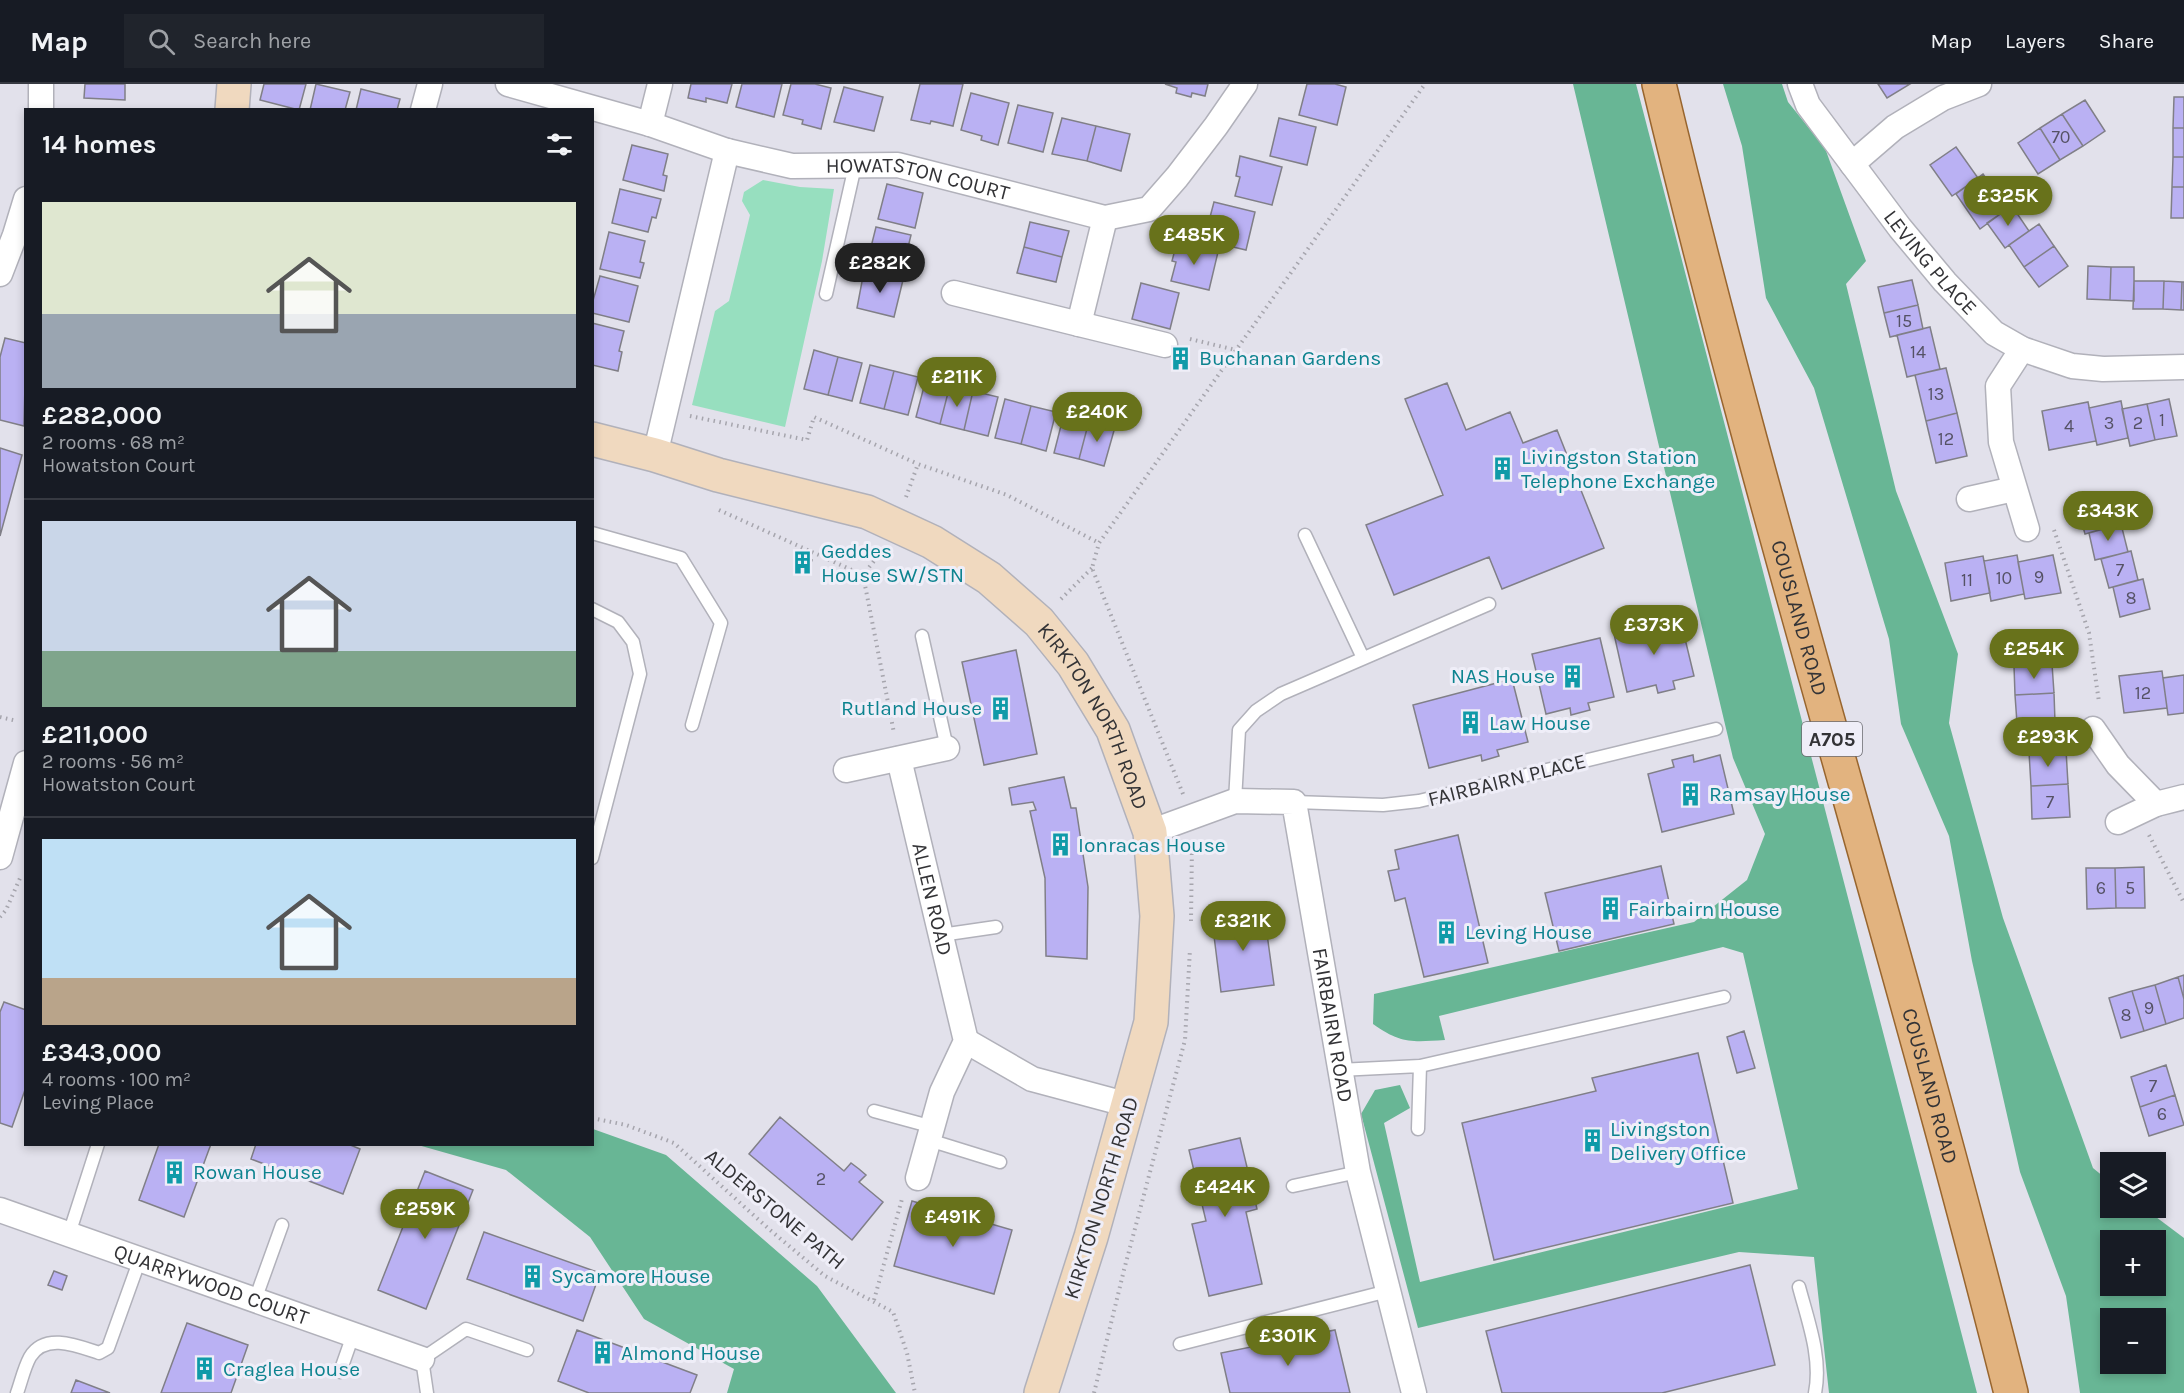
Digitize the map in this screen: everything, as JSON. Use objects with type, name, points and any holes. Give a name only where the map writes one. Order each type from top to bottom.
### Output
[{"type":"main road","points":[[232,108],[234,84]]},
{"type":"main road","name":"COUSLAND ROAD","points":[[1659,84],[1690,217],[1851,809],[1974,1247],[2011,1393]]},
{"type":"main road","name":"KIRKTON NORTH ROAD","points":[[594,440],[655,455],[718,475],[867,512],[932,542],[989,578],[1039,622],[1073,664],[1113,730],[1150,832],[1157,916],[1151,1022],[1129,1105],[1041,1393]]},
{"type":"street","points":[[41,84],[41,108]]},
{"type":"street","points":[[424,108],[430,84]]},
{"type":"street","name":"HOWATSTON COURT","points":[[508,84],[593,108]]},
{"type":"street","points":[[650,124],[660,84]]},
{"type":"street","name":"HOWATSTON COURT","points":[[594,108],[650,124],[728,152],[792,166],[898,165],[1105,218],[1149,209],[1177,177],[1245,84]]},
{"type":"street","name":"LEVING PLACE","points":[[1800,84],[1808,105],[1900,228],[1945,282],[1994,333],[2022,349],[2072,366],[2103,369],[2184,367]]},
{"type":"street","points":[[1852,164],[1895,128],[1943,98],[1979,84]]},
{"type":"street","points":[[655,455],[728,152]]},
{"type":"street","points":[[0,273],[24,206]]},
{"type":"street","points":[[1079,324],[1105,218]]},
{"type":"street","points":[[954,293],[1165,345]]},
{"type":"street","points":[[2022,349],[1998,386],[2001,442],[2027,529]]},
{"type":"street","points":[[1969,499],[2014,489]]},
{"type":"street","points":[[2093,729],[2118,765],[2137,813],[2184,797]]},
{"type":"street","points":[[846,770],[947,748]]},
{"type":"street","name":"ALLEN ROAD","points":[[899,759],[966,1041]]},
{"type":"street","points":[[0,857],[24,770]]},
{"type":"street","points":[[1150,832],[1235,801],[1294,802]]},
{"type":"street","name":"FAIRBAIRN ROAD","points":[[1294,802],[1359,1172],[1414,1393]]},
{"type":"street","points":[[918,1178],[942,1092],[966,1041],[1032,1080],[1129,1105]]},
{"type":"street","name":"QUARRYWOOD COURT","points":[[0,1210],[422,1359]]},
{"type":"lane","points":[[826,294],[855,166]]},
{"type":"lane","points":[[594,534],[681,558],[721,623],[692,725]]},
{"type":"lane","points":[[1305,535],[1364,658]]},
{"type":"lane","points":[[1235,801],[1239,730],[1256,711],[1281,694],[1489,604]]},
{"type":"lane","points":[[594,610],[618,622],[633,642],[640,674],[594,850]]},
{"type":"lane","points":[[922,636],[947,748]]},
{"type":"lane","name":"FAIRBAIRN PLACE","points":[[1294,802],[1383,805],[1419,801],[1716,729]]},
{"type":"lane","points":[[941,935],[996,927]]},
{"type":"lane","points":[[1340,1070],[1420,1066],[1724,997]]},
{"type":"lane","points":[[1418,1129],[1420,1066]]},
{"type":"lane","points":[[874,1111],[1000,1162]]},
{"type":"lane","points":[[69,1234],[97,1146]]},
{"type":"lane","points":[[1293,1186],[1359,1172]]},
{"type":"lane","points":[[255,1300],[282,1225]]},
{"type":"lane","points":[[17,1393],[30,1356],[41,1346],[56,1342],[72,1344],[99,1353],[108,1348],[140,1259]]},
{"type":"lane","points":[[1799,1287],[1813,1338],[1818,1378],[1815,1393]]},
{"type":"lane","points":[[1180,1344],[1388,1291]]},
{"type":"lane","points":[[427,1393],[422,1359],[466,1329],[527,1350]]},
{"type":"lane","points":[[340,1372],[353,1335]]},
{"type":"path","points":[[665,410],[807,440],[814,417],[918,464],[1007,495],[1099,543],[1425,84]]},
{"type":"path","points":[[1165,345],[1175,336],[1236,351]]},
{"type":"path","points":[[903,506],[918,464]]},
{"type":"path","points":[[718,509],[863,575]]},
{"type":"path","points":[[2027,529],[2054,530],[2089,633],[2101,718],[2093,729]]},
{"type":"path","points":[[887,543],[863,575],[899,759]]},
{"type":"path","points":[[1060,600],[1092,568]]},
{"type":"path","points":[[0,717],[17,722]]},
{"type":"path","points":[[2137,813],[2184,903]]},
{"type":"path","points":[[0,917],[6,910],[21,876]]},
{"type":"path","name":"ALDERSTONE PATH","points":[[594,1118],[626,1125],[674,1143],[770,1230],[825,1276],[893,1312],[907,1353],[915,1393]]},
{"type":"path","points":[[874,1300],[904,1190],[918,1178]]},
{"type":"green space","points":[[1573,84],[1636,84],[1977,1393],[1829,1393],[1814,1257],[1739,1252],[1418,1328],[1361,1114],[1375,1090],[1400,1085],[1410,1108],[1384,1123],[1420,1282],[1798,1189],[1743,953],[1723,947],[1439,1016],[1445,1040],[1407,1040],[1391,1035],[1373,1024],[1374,994],[1694,922],[1747,880],[1765,834],[1733,758]]},
{"type":"green space","points":[[1723,84],[1782,84],[1788,102],[1825,148],[1866,261],[1846,284],[1896,491],[1958,654],[1949,723],[2003,918],[2093,1168],[2100,1174],[2100,1218],[2157,1218],[2184,1238],[2184,1393],[2080,1393],[2066,1296],[2020,1172],[1972,961],[1949,836],[1901,724],[1889,639],[1814,388],[1766,298],[1742,146]]},
{"type":"green space","points":[[763,180],[800,187],[834,189],[822,261],[785,427],[692,405],[715,311],[729,301],[750,215],[742,201],[744,192]]},
{"type":"green space","points":[[594,1129],[666,1155],[817,1286],[896,1393],[727,1393],[734,1369],[644,1319],[590,1237],[506,1170],[422,1146],[594,1146]]},
{"type":"building","points":[[85,84],[125,84],[125,100],[84,98]]},
{"type":"building","points":[[264,84],[306,84],[300,108],[260,100]]},
{"type":"building","points":[[316,84],[350,92],[346,108],[310,108]]},
{"type":"building","points":[[691,84],[732,84],[727,103],[706,98],[706,102],[688,98]]},
{"type":"building","points":[[742,84],[782,84],[774,117],[736,107]]},
{"type":"building","points":[[791,84],[815,84],[831,88],[821,129],[802,124],[803,120],[783,115]]},
{"type":"building","points":[[920,84],[963,84],[953,126],[931,121],[930,124],[911,120]]},
{"type":"building","points":[[1165,84],[1208,84],[1205,96],[1192,93],[1191,97],[1176,93],[1177,88]]},
{"type":"building","points":[[1307,84],[1335,84],[1346,87],[1337,125],[1299,115]]},
{"type":"building","points":[[1878,84],[1910,84],[1887,98]]},
{"type":"building","points":[[844,87],[883,97],[874,131],[834,122]]},
{"type":"building","points":[[361,89],[400,99],[398,108],[356,108]]},
{"type":"building","points":[[971,93],[1009,103],[998,145],[981,140],[982,136],[961,130]]},
{"type":"building","points":[[2174,97],[2184,97],[2184,128],[2173,128]]},
{"type":"building","points":[[2085,100],[2105,131],[2083,146],[2062,114]]},
{"type":"building","points":[[1018,105],[1053,113],[1043,152],[1008,143]]},
{"type":"building","points":[[2062,114],[2083,146],[2060,160],[2040,128]]},
{"type":"building","points":[[1062,118],[1096,126],[1087,161],[1052,154]]},
{"type":"building","points":[[1279,118],[1316,127],[1307,165],[1270,156]]},
{"type":"building","points":[[1096,126],[1130,134],[1121,171],[1087,161]]},
{"type":"building","points":[[2040,128],[2060,160],[2038,174],[2018,143]]},
{"type":"building","points":[[2173,128],[2184,128],[2184,157],[2173,157]]},
{"type":"building","points":[[632,145],[668,154],[663,175],[667,176],[664,191],[623,180]]},
{"type":"building","points":[[1956,147],[1978,178],[1952,196],[1930,165]]},
{"type":"building","points":[[1240,156],[1282,167],[1272,205],[1235,196],[1240,177],[1236,176]]},
{"type":"building","points":[[2173,157],[2184,157],[2184,187],[2172,187]]},
{"type":"building","points":[[1983,174],[2007,209],[1980,229],[1956,194]]},
{"type":"building","points":[[887,184],[923,193],[915,228],[878,219]]},
{"type":"building","points":[[2172,187],[2184,187],[2184,218],[2171,218]]},
{"type":"building","points":[[620,189],[661,199],[656,218],[652,217],[648,232],[612,223]]},
{"type":"building","points":[[1214,202],[1255,212],[1246,250],[1208,241],[1213,222],[1209,221]]},
{"type":"building","points":[[2012,206],[2029,231],[2005,248],[1987,223]]},
{"type":"building","points":[[1030,222],[1069,231],[1062,257],[1024,247]]},
{"type":"building","points":[[2039,224],[2054,246],[2024,267],[2009,245]]},
{"type":"building","points":[[876,227],[911,235],[902,272],[867,263]]},
{"type":"building","points":[[609,232],[645,241],[640,262],[644,263],[640,278],[600,269]]},
{"type":"building","points":[[1177,242],[1218,252],[1209,290],[1171,281],[1176,262],[1172,261]]},
{"type":"building","points":[[2054,246],[2068,266],[2039,287],[2024,267]]},
{"type":"building","points":[[1024,247],[1062,257],[1056,282],[1017,273]]},
{"type":"building","points":[[2088,266],[2111,267],[2110,300],[2087,299]]},
{"type":"building","points":[[2111,267],[2134,267],[2134,301],[2110,300]]},
{"type":"building","points":[[864,271],[903,280],[894,317],[857,308]]},
{"type":"building","points":[[600,276],[638,286],[629,322],[594,313],[594,297]]},
{"type":"building","points":[[1912,280],[1918,305],[1884,313],[1878,287]]},
{"type":"building","points":[[2134,281],[2164,281],[2163,309],[2133,309]]},
{"type":"building","points":[[2164,281],[2182,282],[2181,310],[2163,309]]},
{"type":"building","points":[[2182,282],[2184,282],[2184,310],[2181,310]]},
{"type":"building","points":[[1141,283],[1179,293],[1170,329],[1132,319]]},
{"type":"building","points":[[1918,305],[1923,329],[1890,337],[1884,313]]},
{"type":"building","points":[[594,324],[624,331],[619,351],[622,352],[618,371],[594,365]]},
{"type":"building","points":[[1930,327],[1940,369],[1907,377],[1897,335]]},
{"type":"building","points":[[5,338],[24,343],[24,426],[0,420],[0,357]]},
{"type":"building","points":[[814,350],[838,357],[828,395],[804,389]]},
{"type":"building","name":"Buchanan Gardens","points":[[1177,352],[1188,354],[1185,365],[1174,362]]},
{"type":"building","points":[[838,357],[862,363],[852,401],[828,395]]},
{"type":"building","points":[[870,365],[894,371],[884,409],[860,403]]},
{"type":"building","points":[[1946,368],[1957,413],[1926,421],[1915,375]]},
{"type":"building","points":[[894,371],[918,377],[908,415],[884,409]]},
{"type":"building","points":[[926,379],[950,385],[940,424],[916,417]]},
{"type":"building","name":"Livingston Station Telephone Exchange","points":[[1447,383],[1466,430],[1510,412],[1523,443],[1557,430],[1604,548],[1502,589],[1489,557],[1394,595],[1366,525],[1443,495],[1405,399]]},
{"type":"building","points":[[950,385],[973,391],[964,430],[940,424]]},
{"type":"building","points":[[973,391],[998,397],[988,436],[964,430]]},
{"type":"building","points":[[1005,399],[1031,406],[1021,444],[995,438]]},
{"type":"building","points":[[2169,399],[2177,436],[2155,440],[2147,404]]},
{"type":"building","points":[[2121,401],[2128,438],[2097,445],[2089,408]]},
{"type":"building","points":[[2088,402],[2096,441],[2049,450],[2042,411]]},
{"type":"building","points":[[2147,404],[2155,440],[2130,446],[2122,409]]},
{"type":"building","points":[[1031,406],[1056,412],[1046,451],[1021,444]]},
{"type":"building","points":[[1957,413],[1967,456],[1936,463],[1926,421]]},
{"type":"building","points":[[1064,414],[1089,421],[1079,459],[1054,453]]},
{"type":"building","points":[[1089,421],[1115,427],[1104,466],[1079,459]]},
{"type":"building","points":[[0,448],[22,455],[0,536]]},
{"type":"building","points":[[2108,493],[2116,525],[2085,534],[2076,501]]},
{"type":"building","points":[[2121,524],[2128,552],[2095,560],[2089,533]]},
{"type":"building","points":[[2131,551],[2138,580],[2109,588],[2101,559]]},
{"type":"building","name":"Geddes House SW/STN","points":[[798,555],[812,560],[808,572],[794,567]]},
{"type":"building","points":[[2017,555],[2024,594],[1991,601],[1984,561]]},
{"type":"building","points":[[2053,555],[2061,593],[2025,599],[2018,562]]},
{"type":"building","points":[[1983,556],[1990,593],[1951,601],[1945,563]]},
{"type":"building","points":[[2143,579],[2150,609],[2120,617],[2113,587]]},
{"type":"building","points":[[1680,618],[1694,676],[1673,681],[1675,689],[1658,693],[1656,685],[1627,692],[1614,634]]},
{"type":"building","name":"NAS House","points":[[1600,638],[1614,697],[1588,703],[1590,710],[1571,715],[1570,708],[1546,714],[1532,654]]},
{"type":"building","name":"Rutland House","points":[[1016,650],[1037,754],[984,765],[962,662]]},
{"type":"building","points":[[2052,664],[2054,693],[2015,695],[2014,666]]},
{"type":"building","points":[[2162,671],[2167,708],[2124,713],[2119,676]]},
{"type":"building","points":[[2184,675],[2184,713],[2168,715],[2163,678]]},
{"type":"building","name":"Law House","points":[[1512,679],[1528,742],[1497,750],[1499,756],[1482,761],[1481,755],[1429,768],[1413,705]]},
{"type":"building","points":[[2054,693],[2055,722],[2017,723],[2015,695]]},
{"type":"building","points":[[2055,722],[2056,750],[2018,752],[2017,723]]},
{"type":"building","points":[[2066,750],[2068,784],[2031,786],[2029,752]]},
{"type":"building","name":"Ramsay House","points":[[1693,755],[1694,762],[1720,755],[1734,814],[1662,832],[1648,774],[1674,767],[1672,760]]},
{"type":"building","name":"Ionracas House","points":[[1064,777],[1071,808],[1076,808],[1088,887],[1087,959],[1046,956],[1045,878],[1030,811],[1036,810],[1033,802],[1012,805],[1009,788]]},
{"type":"building","points":[[2068,784],[2070,817],[2032,819],[2031,786]]},
{"type":"building","name":"Leving House","points":[[1458,835],[1488,963],[1424,977],[1405,898],[1395,901],[1388,871],[1399,869],[1395,850]]},
{"type":"building","name":"Fairbairn House","points":[[1661,866],[1674,924],[1559,951],[1545,893]]},
{"type":"building","points":[[2144,867],[2145,908],[2116,908],[2115,868]]},
{"type":"building","points":[[2086,868],[2115,868],[2116,908],[2087,909]]},
{"type":"building","points":[[1264,912],[1274,985],[1221,992],[1212,920]]},
{"type":"building","points":[[2184,975],[2184,999],[2178,977]]},
{"type":"building","points":[[2178,977],[2184,999],[2184,1018],[2166,1024],[2155,985]]},
{"type":"building","points":[[2155,985],[2166,1024],[2144,1031],[2132,991]]},
{"type":"building","points":[[2132,991],[2144,1031],[2121,1038],[2109,998]]},
{"type":"building","points":[[4,1002],[24,1009],[24,1093],[12,1127],[0,1123],[0,1012]]},
{"type":"building","points":[[1744,1031],[1755,1068],[1737,1073],[1727,1037]]},
{"type":"building","name":"Livingston Delivery Office","points":[[1698,1053],[1733,1203],[1494,1260],[1462,1123],[1596,1091],[1592,1078]]},
{"type":"building","points":[[2166,1065],[2175,1095],[2140,1107],[2131,1077]]},
{"type":"building","points":[[2175,1095],[2184,1125],[2149,1136],[2140,1107]]},
{"type":"building","points":[[780,1117],[844,1171],[851,1163],[859,1169],[866,1175],[859,1182],[883,1202],[852,1240],[749,1154]]},
{"type":"building","points":[[1240,1138],[1257,1209],[1246,1212],[1262,1284],[1209,1296],[1192,1224],[1206,1221],[1189,1150]]},
{"type":"building","name":"Rowan House","points":[[158,1146],[210,1146],[184,1217],[139,1200]]},
{"type":"building","points":[[255,1146],[353,1146],[360,1149],[343,1194],[251,1159]]},
{"type":"building","points":[[425,1171],[473,1190],[426,1309],[378,1290]]},
{"type":"building","points":[[912,1201],[1012,1230],[994,1294],[894,1266]]},
{"type":"building","name":"Sycamore House","points":[[484,1232],[600,1273],[583,1321],[467,1279]]},
{"type":"building","points":[[1750,1265],[1775,1365],[1662,1393],[1502,1393],[1486,1331]]},
{"type":"building","points":[[54,1271],[67,1276],[62,1290],[48,1285]]},
{"type":"building","name":"Craglea House","points":[[187,1323],[248,1345],[231,1393],[161,1393]]},
{"type":"building","name":"Almond House","points":[[577,1330],[697,1375],[690,1393],[589,1393],[558,1381]]},
{"type":"building","points":[[1335,1330],[1350,1393],[1230,1393],[1221,1353]]},
{"type":"building","points":[[76,1380],[110,1393],[71,1393]]},
{"type":"place","name":"Buchanan Gardens","points":[[1181,358]]},
{"type":"place","name":"Livingston Station Telephone Exchange","points":[[1503,469]]},
{"type":"place","name":"Geddes House SW/STN","points":[[803,563]]},
{"type":"place","name":"NAS House","points":[[1573,676]]},
{"type":"place","name":"Rutland House","points":[[1000,708]]},
{"type":"place","name":"Law House","points":[[1471,723]]},
{"type":"place","name":"Ramsay House","points":[[1691,794]]},
{"type":"place","name":"Ionracas House","points":[[1060,845]]},
{"type":"place","name":"Fairbairn House","points":[[1610,909]]},
{"type":"place","name":"Leving House","points":[[1447,932]]},
{"type":"place","name":"Livingston Delivery Office","points":[[1592,1141]]},
{"type":"place","name":"Rowan House","points":[[175,1172]]},
{"type":"place","name":"Sycamore House","points":[[533,1276]]},
{"type":"place","name":"Almond House","points":[[603,1353]]},
{"type":"place","name":"Craglea House","points":[[205,1369]]}]
